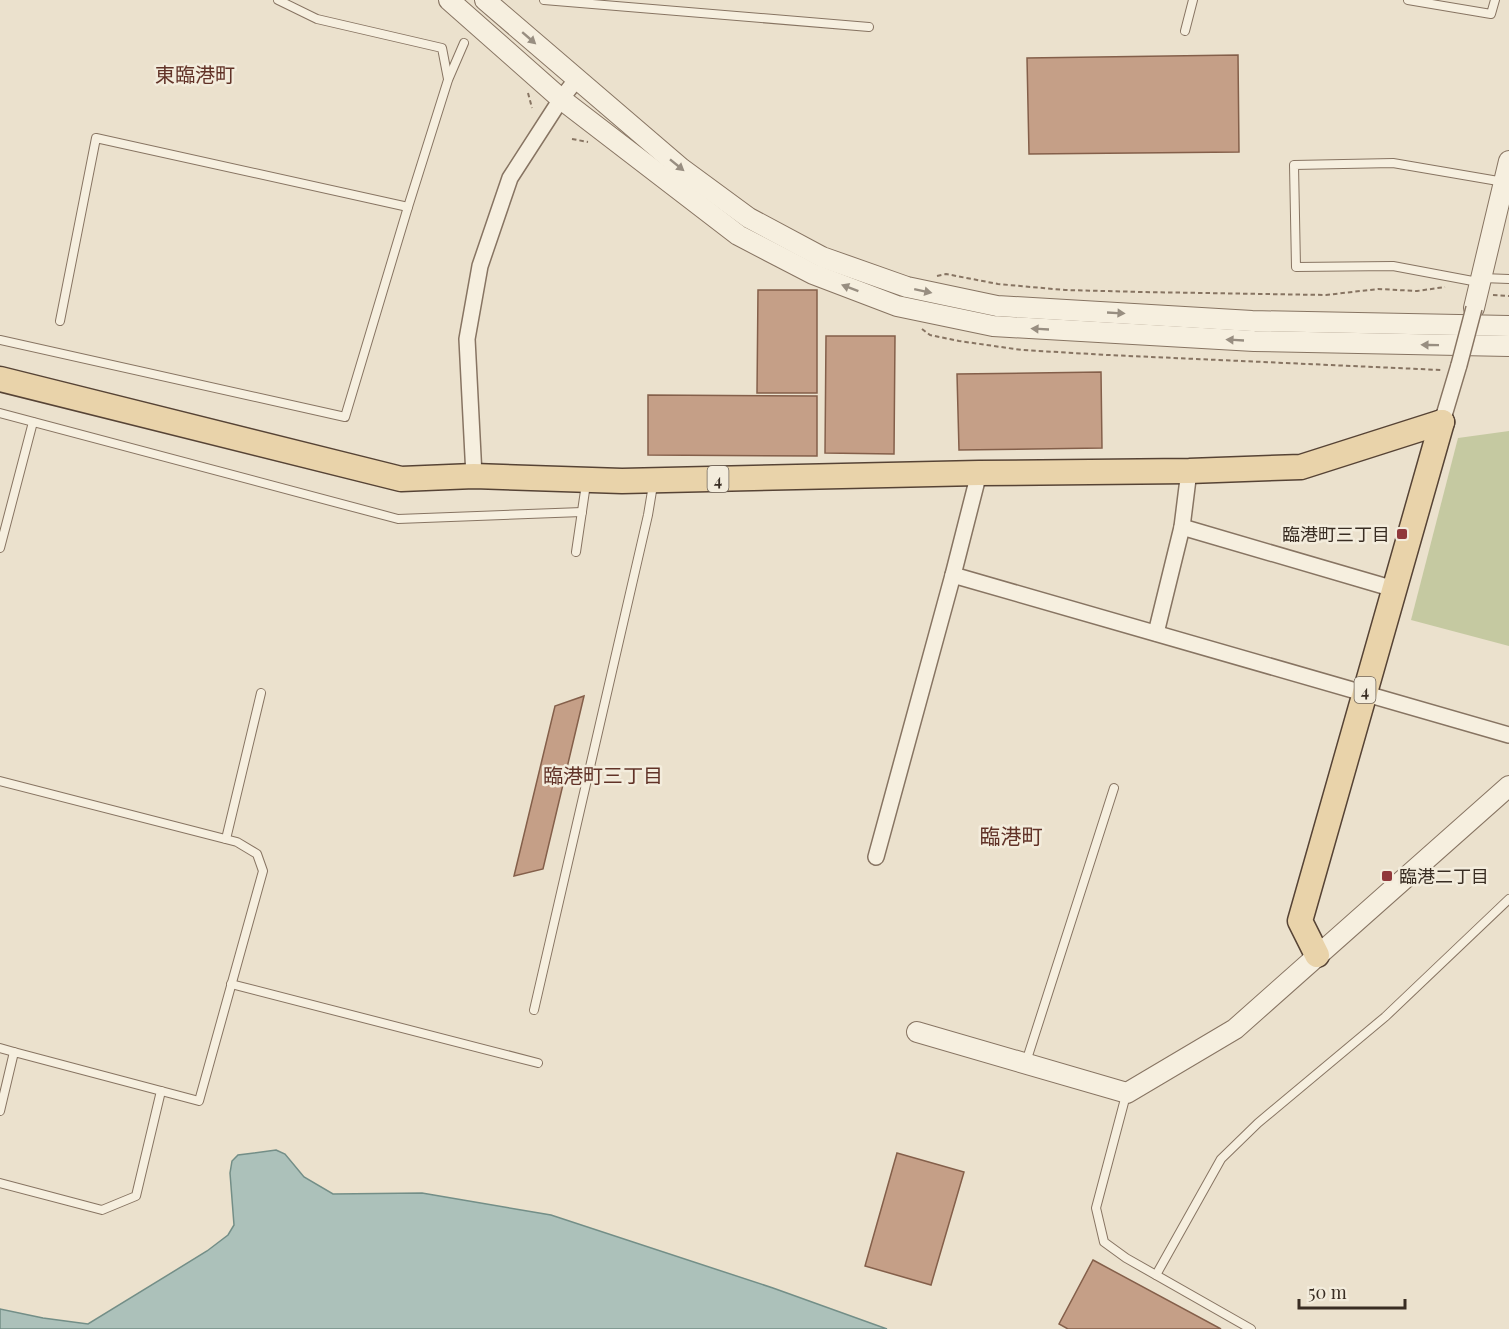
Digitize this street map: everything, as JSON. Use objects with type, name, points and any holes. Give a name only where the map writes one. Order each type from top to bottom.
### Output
[{"type":"main road","name":"4","points":[[0,379],[401,479],[474,476],[654,480],[1301,468],[1442,422]]},
{"type":"main road","name":"4","points":[[1317,955],[1300,921],[1442,422]]},
{"type":"street","points":[[449,0],[561,99],[738,235],[813,274],[897,306],[993,327],[1254,341],[1509,346]]},
{"type":"street","points":[[485,0],[681,168],[749,218],[822,257],[906,288],[997,306],[1252,321],[1509,326]]},
{"type":"street","points":[[474,476],[467,339],[480,266],[510,178],[561,99],[576,80]]},
{"type":"street","points":[[1442,422],[1480,291],[1509,161]]},
{"type":"street","points":[[1156,633],[1182,527],[1189,471]]},
{"type":"street","points":[[876,857],[979,473]]},
{"type":"street","points":[[1182,527],[1394,589]]},
{"type":"street","points":[[953,575],[1509,735]]},
{"type":"street","points":[[917,1032],[1127,1093],[1235,1029],[1509,786]]},
{"type":"lane","points":[[278,0],[317,19],[442,48],[448,80]]},
{"type":"lane","points":[[544,0],[869,27]]},
{"type":"lane","points":[[1185,31],[1193,0]]},
{"type":"lane","points":[[1408,0],[1491,14],[1495,0]]},
{"type":"lane","points":[[0,339],[345,417],[448,80],[464,43]]},
{"type":"lane","points":[[60,321],[96,138],[408,207]]},
{"type":"lane","points":[[1504,182],[1393,163],[1294,165],[1296,267],[1394,266],[1480,291],[1509,279]]},
{"type":"lane","points":[[0,414],[398,519],[582,512]]},
{"type":"lane","points":[[0,548],[33,422]]},
{"type":"lane","points":[[576,552],[586,480]]},
{"type":"lane","points":[[534,1010],[648,515],[654,480]]},
{"type":"lane","points":[[226,839],[261,693]]},
{"type":"lane","points":[[0,781],[237,842],[257,854],[263,871],[199,1101],[0,1048]]},
{"type":"lane","points":[[1026,1063],[1114,788]]},
{"type":"lane","points":[[1156,1275],[1221,1160],[1258,1123],[1385,1017],[1509,899]]},
{"type":"lane","points":[[231,984],[538,1063]]},
{"type":"lane","points":[[0,1111],[14,1052]]},
{"type":"lane","points":[[0,1184],[102,1210],[136,1196],[161,1091]]},
{"type":"lane","points":[[1127,1093],[1096,1208],[1104,1242],[1126,1258],[1251,1329]]},
{"type":"path","points":[[930,277],[946,274],[998,284],[1065,290],[1290,295],[1326,295],[1378,289],[1417,291],[1450,287]]},
{"type":"path","points":[[1480,291],[1509,296]]},
{"type":"green space","points":[[1509,431],[1509,646],[1411,620],[1458,438]]},
{"type":"water","points":[[276,1150],[285,1154],[304,1177],[333,1194],[422,1193],[551,1215],[773,1288],[887,1329],[0,1329],[0,1309],[88,1324],[207,1251],[228,1235],[234,1225],[230,1173],[232,1161],[238,1155]]},
{"type":"building","points":[[1238,55],[1239,152],[1029,154],[1027,58]]},
{"type":"building","points":[[758,290],[817,290],[817,393],[757,393]]},
{"type":"building","points":[[826,336],[895,336],[894,454],[825,453]]},
{"type":"building","points":[[1101,372],[1102,448],[959,450],[957,374]]},
{"type":"building","points":[[648,395],[817,396],[817,456],[648,455]]},
{"type":"building","points":[[584,696],[543,869],[514,876],[555,706]]},
{"type":"building","points":[[897,1153],[964,1172],[931,1285],[865,1266]]},
{"type":"building","points":[[1093,1260],[1221,1329],[1068,1329],[1059,1324]]},
{"type":"place","name":"臨港町三丁目","points":[[1402,534]]},
{"type":"place","name":"臨港二丁目","points":[[1387,876]]},
{"type":"district","name":"東臨港町","points":[[195,73]]},
{"type":"district","name":"臨港町三丁目","points":[[603,774]]},
{"type":"district","name":"臨港町","points":[[1011,835]]}]
